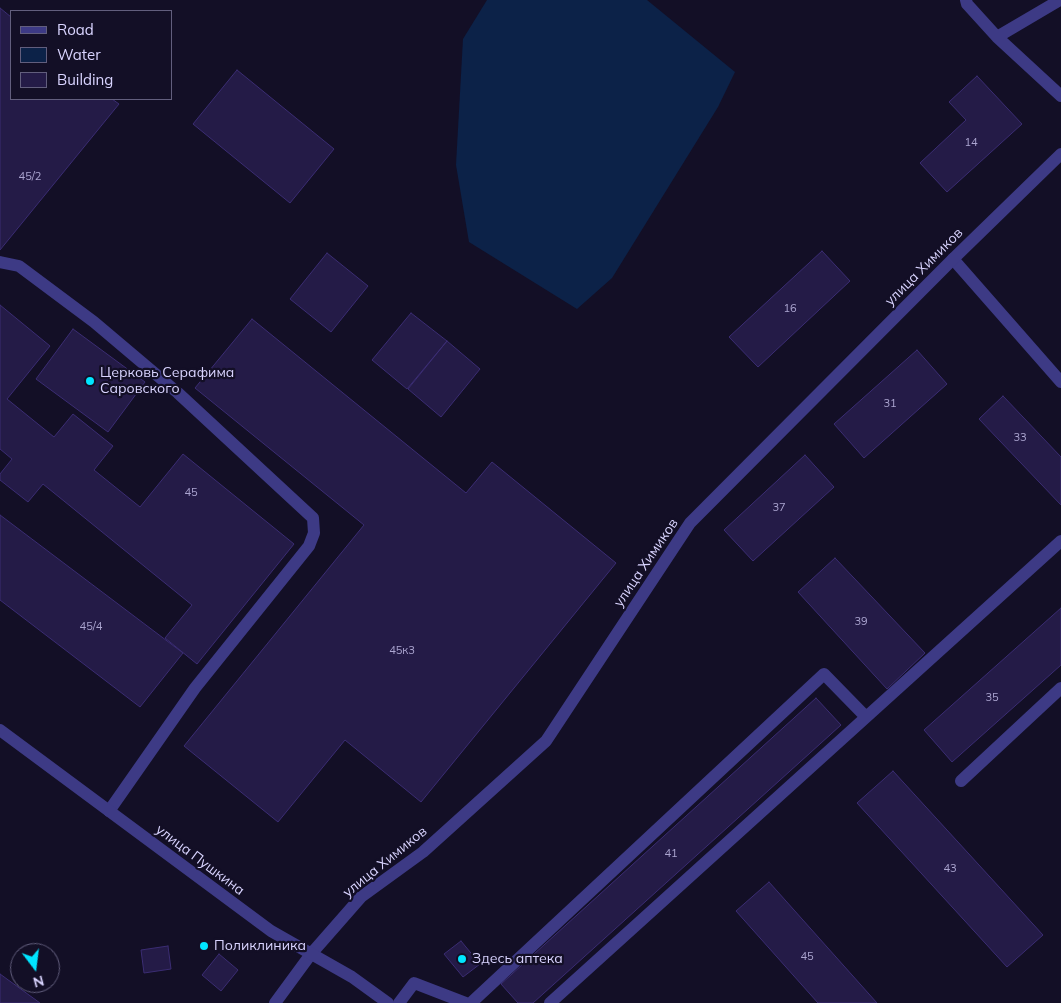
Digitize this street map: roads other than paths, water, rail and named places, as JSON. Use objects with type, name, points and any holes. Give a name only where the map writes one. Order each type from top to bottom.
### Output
[{"type":"street","points":[[966,0],[967,4],[997,37],[1061,96]]},
{"type":"street","points":[[997,37],[1060,0]]},
{"type":"street","name":"улица Химиков","points":[[275,1003],[311,954],[362,897],[422,852],[546,741],[690,524],[953,259],[1061,154]]},
{"type":"street","points":[[953,259],[1061,382]]},
{"type":"street","points":[[0,262],[19,266],[94,322],[178,394],[313,518],[314,533],[309,546],[195,688],[109,811]]},
{"type":"street","points":[[550,1003],[1061,542]]},
{"type":"street","points":[[471,1003],[824,674],[866,717]]},
{"type":"street","points":[[961,781],[1061,688]]},
{"type":"street","name":"улица Пушкина","points":[[0,730],[271,931],[352,977],[388,1003]]},
{"type":"street","points":[[399,1003],[414,983],[466,1003]]},
{"type":"water","points":[[487,0],[647,0],[735,72],[718,107],[612,278],[577,309],[469,242],[456,165],[463,39]]},
{"type":"place","name":"Церковь Серафима Саровского","points":[[90,381]]},
{"type":"place","name":"Поликлиника","points":[[204,946]]},
{"type":"place","name":"Здесь аптека","points":[[462,959]]}]
